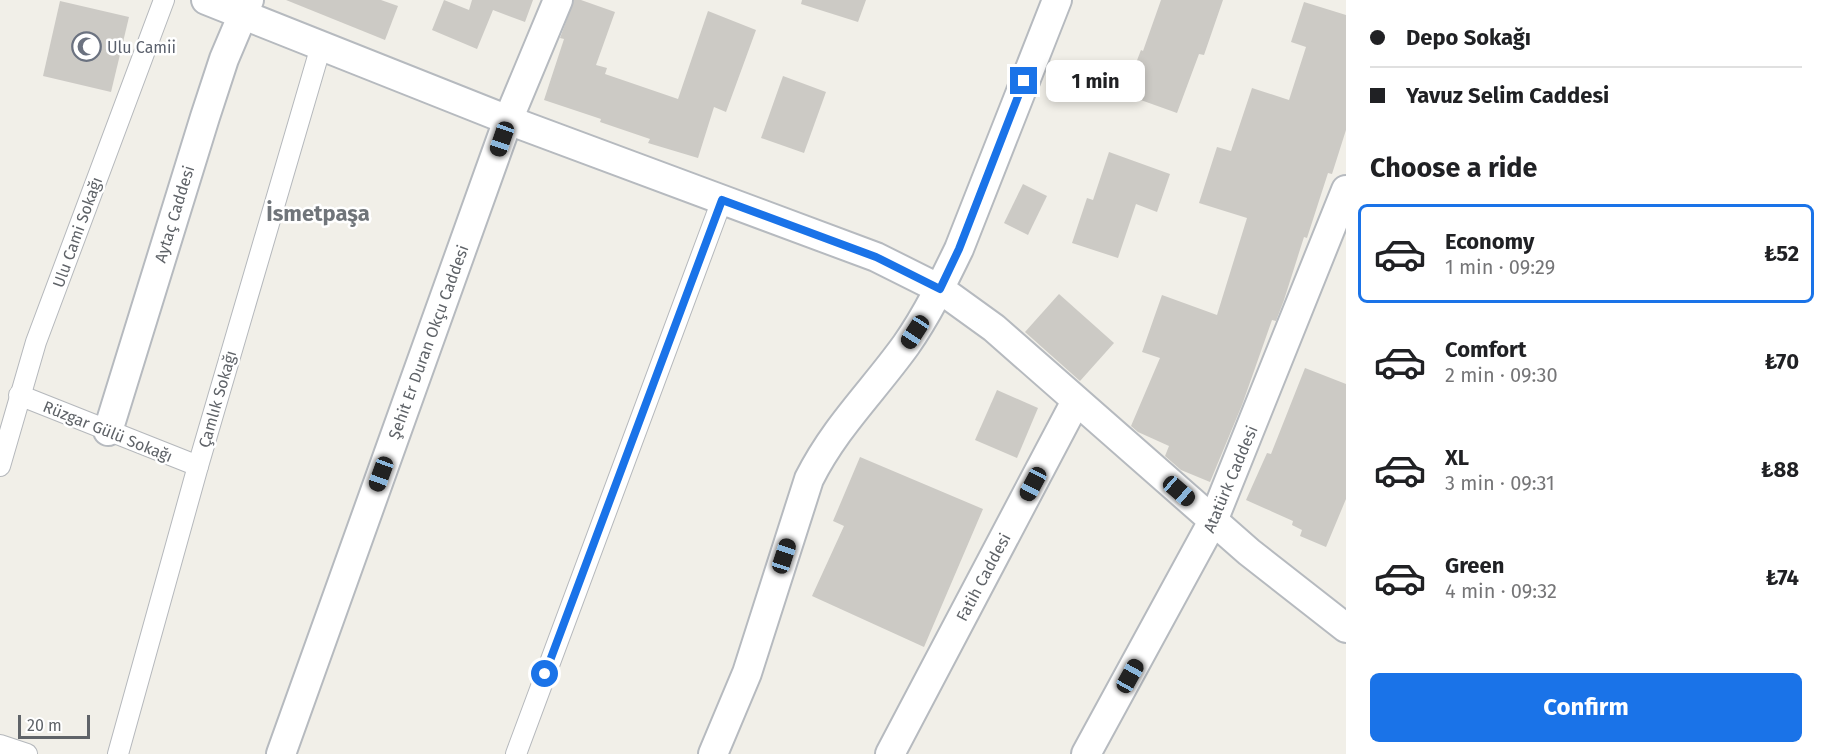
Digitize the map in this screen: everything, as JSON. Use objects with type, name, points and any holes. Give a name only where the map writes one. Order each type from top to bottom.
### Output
[{"type":"street","name":"Ulu Cami Sokağı","points":[[0,466],[36,342],[164,0]]},
{"type":"street","points":[[206,0],[246,7],[321,46],[508,120],[876,257],[940,289],[994,328],[1214,521],[1286,582],[1346,628]]},
{"type":"street","name":"Şehit Er Duran Okçu Caddesi","points":[[281,754],[508,120],[558,0]]},
{"type":"street","points":[[712,754],[747,673],[809,479],[823,451],[847,417],[905,346],[940,289],[959,249],[1057,0]]},
{"type":"street","name":"Aytaç Caddesi","points":[[108,431],[198,138],[224,59],[246,7]]},
{"type":"street","name":"Çamlık Sokağı","points":[[118,754],[198,466],[321,46]]},
{"type":"street","name":"Atatürk Caddesi","points":[[1086,754],[1214,521],[1346,190]]},
{"type":"street","points":[[516,754],[722,200]]},
{"type":"street","name":"Rüzgar Gülü Sokağı","points":[[19,395],[198,466]]},
{"type":"street","name":"Fatih Caddesi","points":[[890,754],[1076,400]]},
{"type":"street","points":[[0,745],[27,754]]},
{"type":"building","points":[[286,0],[381,0],[398,6],[385,40]]},
{"type":"building","points":[[444,0],[469,10],[472,0],[533,0],[525,22],[493,10],[477,49],[432,30]]},
{"type":"building","points":[[574,0],[581,0],[615,12],[596,65],[607,68],[605,74],[678,99],[708,11],[756,30],[726,112],[714,107],[698,158],[648,143],[650,139],[600,122],[601,119],[544,100],[564,39],[560,38]]},
{"type":"building","points":[[802,0],[866,0],[858,22],[801,4]]},
{"type":"building","points":[[1161,0],[1223,0],[1204,55],[1199,54],[1177,113],[1124,94],[1141,50],[1143,51]]},
{"type":"building","name":"Ulu Camii","points":[[60,1],[129,17],[111,92],[43,76]]},
{"type":"building","points":[[1304,2],[1346,15],[1346,130],[1332,174],[1328,173],[1307,238],[1304,237],[1276,321],[1272,320],[1242,405],[1210,482],[1181,470],[1165,456],[1169,446],[1138,432],[1131,426],[1160,358],[1142,352],[1162,295],[1217,315],[1247,218],[1199,203],[1217,147],[1231,151],[1252,88],[1289,100],[1306,47],[1291,42]]},
{"type":"building","points":[[783,76],[826,92],[804,153],[761,138]]},
{"type":"building","points":[[1109,152],[1170,174],[1157,212],[1136,204],[1118,258],[1072,243],[1087,198],[1093,200]]},
{"type":"building","points":[[1023,184],[1047,196],[1028,235],[1004,223]]},
{"type":"building","points":[[1059,294],[1114,343],[1080,381],[1025,332]]},
{"type":"building","points":[[1305,368],[1346,384],[1346,499],[1326,547],[1300,536],[1302,530],[1292,525],[1293,521],[1246,500],[1267,453],[1271,454]]},
{"type":"building","points":[[997,390],[1038,408],[1017,458],[975,440]]},
{"type":"building","points":[[860,457],[983,509],[924,647],[812,596],[844,526],[833,521]]},
{"type":"place","name":"Ulu Camii","points":[[86,47]]},
{"type":"district","name":"İsmetpaşa","points":[[318,213]]},
{"type":"route","points":[[545,674],[722,200],[876,257],[940,289],[959,249],[1024,81]]}]
